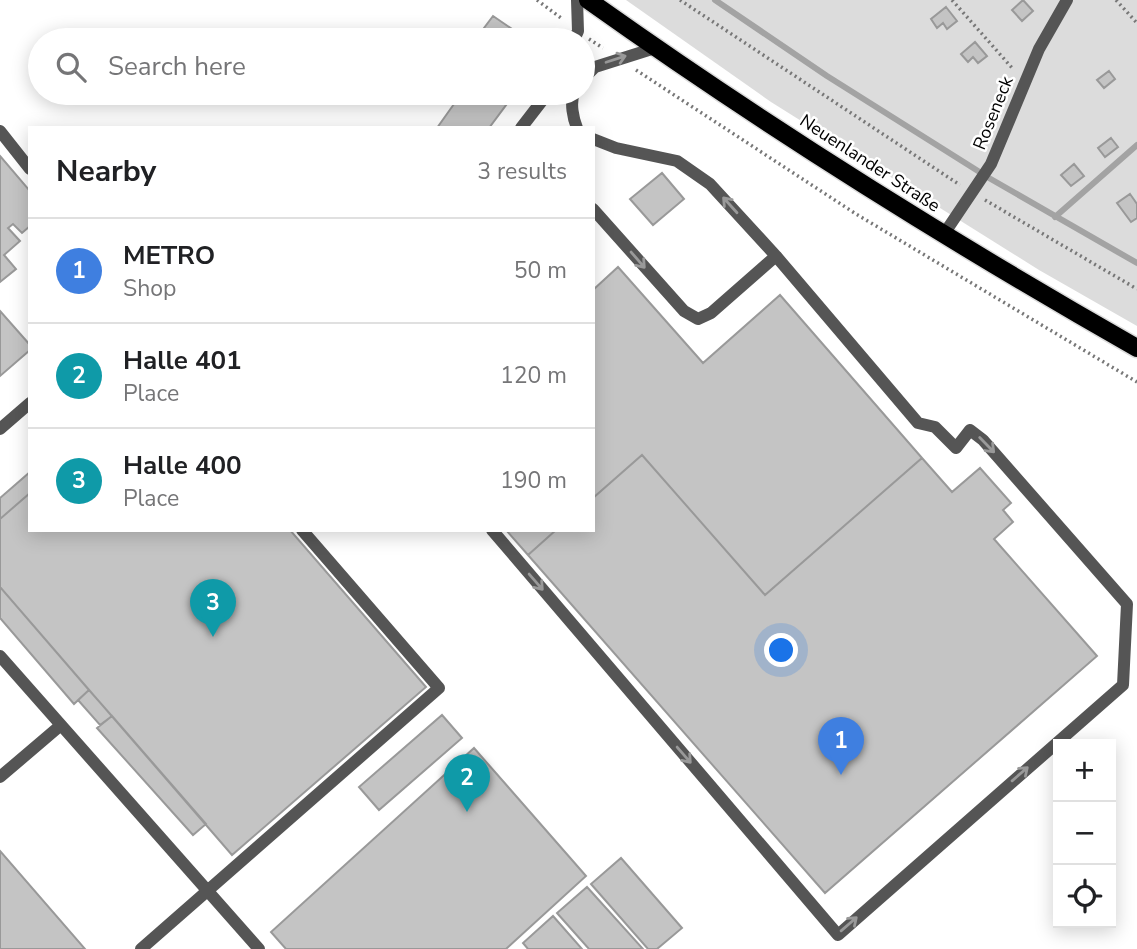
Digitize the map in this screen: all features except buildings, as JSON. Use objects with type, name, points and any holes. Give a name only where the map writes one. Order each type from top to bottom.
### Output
[{"type":"main road","name":"Neuenlander Straße","points":[[589,0],[655,48],[869,188],[1137,348]]},
{"type":"lane","points":[[576,28],[577,0]]},
{"type":"lane","name":"Roseneck","points":[[944,234],[991,164],[1039,49],[1067,0]]},
{"type":"lane","points":[[595,66],[655,48]]},
{"type":"lane","points":[[523,126],[538,105]]},
{"type":"lane","points":[[574,105],[576,126]]},
{"type":"lane","points":[[533,126],[535,109]]},
{"type":"lane","points":[[0,131],[28,166]]},
{"type":"lane","points":[[494,532],[838,935],[1122,685],[1127,604],[983,440],[970,429],[956,448],[935,427],[918,423],[776,256],[710,184],[677,161],[616,148],[595,140]]},
{"type":"lane","points":[[595,211],[684,312],[698,319],[711,313],[776,256]]},
{"type":"lane","points":[[0,429],[28,405]]},
{"type":"lane","points":[[141,949],[439,688],[304,532]]},
{"type":"lane","points":[[0,656],[259,949]]},
{"type":"lane","points":[[0,777],[61,726]]},
{"type":"path","points":[[537,0],[567,28]]},
{"type":"path","name":"Neuenlander Straße","points":[[681,0],[973,193],[1137,289]]},
{"type":"path","points":[[952,0],[1025,83]]},
{"type":"path","points":[[1116,0],[1137,23]]},
{"type":"path","points":[[595,46],[856,214],[1137,383]]},
{"type":"shaded area","points":[[626,0],[1137,0],[1137,326],[1039,270],[771,102]]},
{"type":"waterway","points":[[715,0],[827,76],[978,171]]},
{"type":"waterway","points":[[1055,217],[1137,145]]},
{"type":"waterway","points":[[989,178],[1137,263]]},
{"type":"place","name":"Halle 400","points":[[213,637]]},
{"type":"place","name":"METRO","points":[[841,775]]},
{"type":"place","name":"Halle 401","points":[[467,812]]}]
